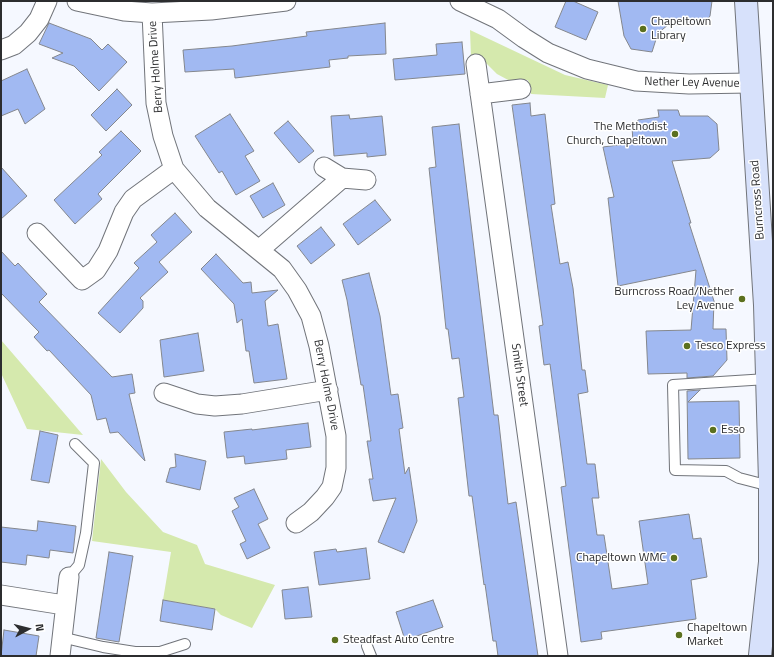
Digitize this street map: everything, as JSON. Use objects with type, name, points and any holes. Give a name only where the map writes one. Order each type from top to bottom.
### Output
[{"type":"main road","name":"Burncross Road","points":[[746,1],[750,83],[769,305],[768,389],[771,487],[770,562],[759,656]]},
{"type":"main road","name":"Burncross Road","points":[[768,389],[773,429]]},
{"type":"main road","points":[[759,656],[773,628]]},
{"type":"street","points":[[1,50],[14,45],[28,33],[39,18],[47,1]]},
{"type":"street","points":[[76,1],[124,11],[152,13],[211,10],[286,1]]},
{"type":"street","name":"Nether Ley Avenue","points":[[469,3],[498,19],[548,53],[587,69],[636,81],[689,84],[750,83]]},
{"type":"street","name":"Berry Holme Drive","points":[[152,13],[156,103],[163,136],[174,169],[207,208],[282,270],[297,290],[311,316],[328,390],[336,436],[336,476],[325,497],[312,512],[296,523]]},
{"type":"street","name":"Smith Street","points":[[476,64],[558,656]]},
{"type":"street","points":[[480,94],[521,89]]},
{"type":"street","points":[[324,167],[342,178],[366,180]]},
{"type":"street","points":[[37,233],[82,280],[96,270],[104,257],[124,212],[133,199],[174,169]]},
{"type":"street","points":[[259,250],[303,214],[342,178]]},
{"type":"street","points":[[164,393],[197,404],[215,406],[242,404],[328,390]]},
{"type":"street","points":[[60,656],[64,604],[69,577]]},
{"type":"street","points":[[1,595],[64,604]]},
{"type":"lane","points":[[768,389],[673,385],[674,462],[675,470],[726,471],[739,478],[771,487]]},
{"type":"lane","points":[[69,577],[79,564],[86,533],[94,463],[76,444]]},
{"type":"lane","points":[[61,637],[103,647],[134,652],[160,652],[185,644]]},
{"type":"lane","points":[[367,646],[371,656]]},
{"type":"green space","points":[[470,30],[565,75],[608,85],[605,98],[531,94],[528,80],[510,81],[497,74],[487,64],[471,57]]},
{"type":"green space","points":[[1,340],[83,435],[27,429],[1,373]]},
{"type":"green space","points":[[101,459],[126,492],[163,532],[197,545],[205,564],[275,585],[252,628],[221,615],[215,609],[163,600],[171,552],[92,541]]},
{"type":"building","points":[[566,1],[573,1],[598,12],[586,40],[555,27]]},
{"type":"building","name":"Chapeltown Library","points":[[618,1],[712,1],[710,16],[704,24],[668,25],[658,33],[652,52],[631,49],[624,36]]},
{"type":"building","points":[[49,23],[91,39],[102,50],[108,44],[127,62],[99,91],[74,66],[52,58],[63,53],[39,44]]},
{"type":"building","points":[[385,23],[386,54],[348,56],[348,58],[329,60],[330,67],[235,78],[234,69],[185,72],[183,50],[232,46],[307,36],[306,32]]},
{"type":"building","points":[[462,42],[465,74],[395,80],[393,59],[437,55],[436,44]]},
{"type":"building","points":[[27,69],[45,109],[25,124],[18,109],[1,116],[1,81]]},
{"type":"building","points":[[117,89],[132,105],[106,131],[91,115]]},
{"type":"building","points":[[530,103],[531,116],[545,114],[555,204],[551,205],[560,264],[568,262],[573,288],[582,370],[585,370],[588,392],[578,394],[587,464],[595,464],[599,498],[592,498],[597,535],[604,535],[612,589],[648,584],[639,521],[689,514],[693,539],[701,538],[707,577],[691,580],[696,619],[601,632],[602,639],[581,642],[561,487],[566,486],[550,364],[544,365],[539,326],[543,325],[512,105]]},
{"type":"building","points":[[658,110],[678,110],[680,116],[708,116],[717,124],[719,150],[710,158],[672,161],[691,223],[689,223],[714,301],[713,329],[726,329],[727,360],[713,376],[687,378],[687,373],[648,374],[646,331],[691,330],[696,270],[618,286],[608,198],[614,197],[603,147],[633,143],[632,126],[638,120],[659,117]]},
{"type":"building","points":[[230,114],[254,151],[245,156],[260,181],[236,195],[222,171],[219,173],[195,136]]},
{"type":"building","points":[[349,115],[350,119],[382,116],[386,155],[367,157],[367,153],[334,156],[331,116]]},
{"type":"building","points":[[288,121],[314,151],[299,163],[274,133]]},
{"type":"building","points":[[459,124],[494,415],[498,415],[508,504],[516,502],[538,656],[498,656],[496,641],[493,641],[472,496],[469,496],[458,398],[464,397],[459,358],[452,359],[448,329],[446,329],[429,168],[436,167],[432,127]]},
{"type":"building","points":[[121,131],[141,151],[98,194],[102,199],[75,224],[54,200],[102,155],[99,152]]},
{"type":"building","points":[[1,167],[27,196],[1,219]]},
{"type":"building","points":[[273,183],[285,205],[263,218],[250,196]]},
{"type":"building","points":[[375,200],[391,220],[358,245],[343,224]]},
{"type":"building","points":[[175,213],[192,232],[159,262],[168,272],[140,298],[143,301],[143,308],[120,333],[98,313],[139,268],[134,263],[157,242],[151,235]]},
{"type":"building","points":[[321,227],[335,245],[311,264],[297,246]]},
{"type":"building","points":[[1,251],[15,266],[18,263],[47,294],[39,302],[112,377],[132,374],[135,393],[129,394],[145,461],[118,432],[110,433],[106,418],[97,420],[91,395],[49,350],[47,351],[34,337],[39,332],[1,293]]},
{"type":"building","points":[[216,254],[243,283],[251,282],[252,293],[278,290],[265,301],[268,326],[278,324],[287,379],[254,383],[249,351],[246,351],[242,319],[237,323],[234,304],[201,269]]},
{"type":"building","points":[[369,273],[380,316],[391,395],[398,394],[403,428],[399,429],[405,474],[409,467],[417,521],[404,553],[378,542],[396,498],[373,501],[369,479],[373,479],[367,441],[371,441],[363,385],[361,385],[347,300],[342,280]]},
{"type":"building","points":[[198,333],[204,371],[164,377],[160,340]]},
{"type":"building","name":"Esso","points":[[700,390],[688,402],[739,401],[740,458],[688,459],[687,391]]},
{"type":"building","points":[[308,423],[311,447],[286,450],[287,459],[245,464],[244,456],[227,458],[224,432]]},
{"type":"building","points":[[40,431],[58,435],[49,483],[31,480]]},
{"type":"building","points":[[175,454],[206,461],[200,490],[166,482],[170,468],[176,467]]},
{"type":"building","points":[[254,489],[268,519],[258,524],[270,548],[247,559],[240,544],[246,541],[232,511],[239,507],[234,498]]},
{"type":"building","points":[[38,521],[76,526],[73,553],[50,550],[49,558],[27,555],[26,565],[1,562],[1,527],[37,531]]},
{"type":"building","points":[[366,548],[370,579],[319,585],[314,552],[336,549],[337,552]]},
{"type":"building","points":[[109,552],[133,556],[119,642],[96,638]]},
{"type":"building","points":[[308,587],[312,617],[285,619],[282,590]]},
{"type":"building","points":[[163,600],[215,609],[212,630],[160,621]]},
{"type":"building","points":[[433,600],[443,627],[405,640],[396,612]]},
{"type":"building","points":[[4,630],[39,636],[36,656],[1,656]]},
{"type":"place","name":"Chapeltown Library","points":[[643,29]]},
{"type":"place","name":"The Methodist Church, Chapeltown","points":[[675,134]]},
{"type":"place","name":"Burncross Road/Nether Ley Avenue","points":[[742,299]]},
{"type":"place","name":"Tesco Express","points":[[687,346]]},
{"type":"place","name":"Esso","points":[[713,430]]},
{"type":"place","name":"Chapeltown WMC","points":[[674,558]]},
{"type":"place","name":"Chapeltown Market","points":[[679,635]]},
{"type":"place","name":"Steadfast Auto Centre","points":[[335,640]]}]
